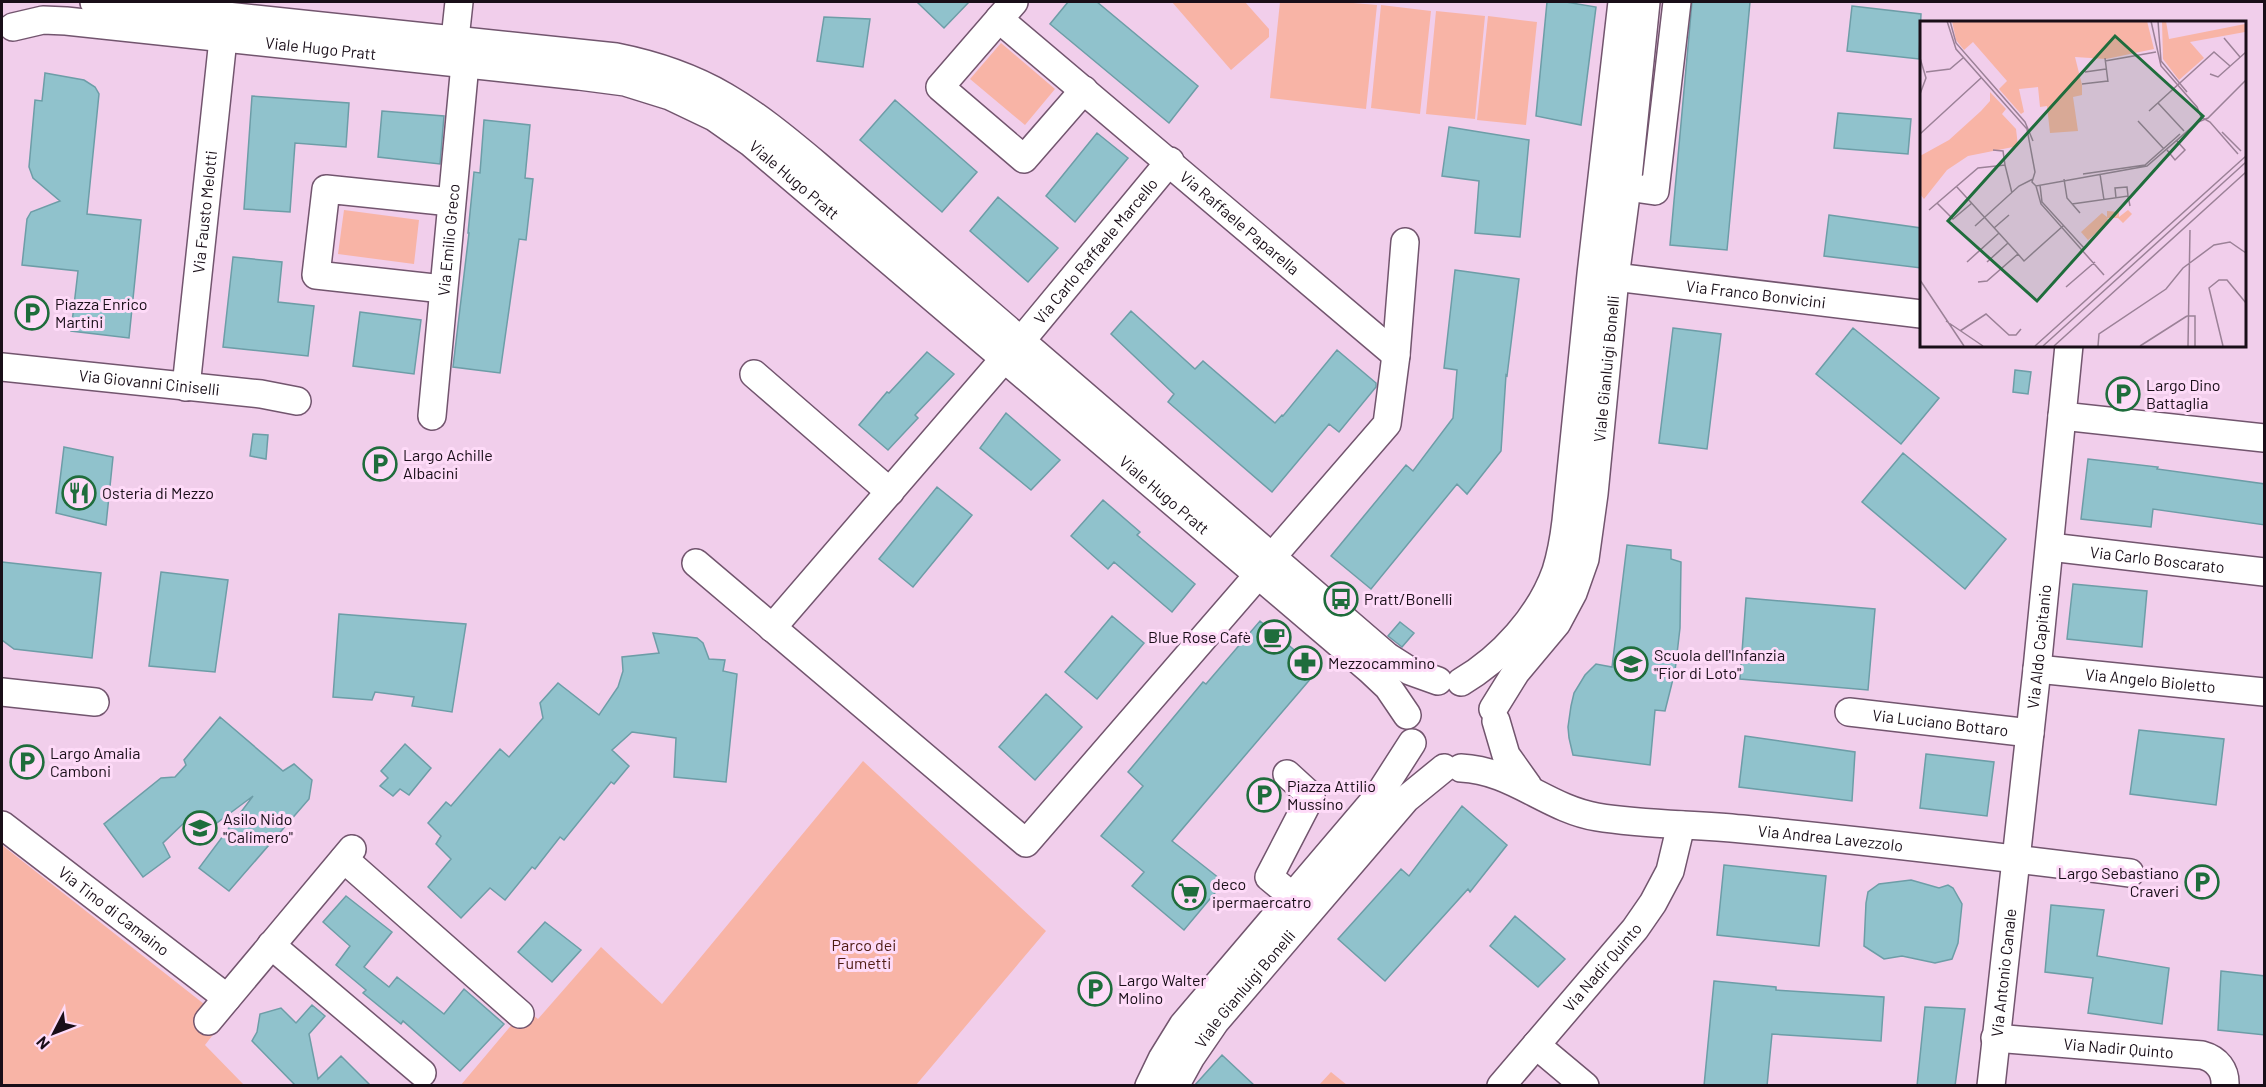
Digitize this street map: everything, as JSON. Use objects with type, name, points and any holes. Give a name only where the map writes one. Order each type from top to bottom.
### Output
[{"type":"street","name":"Viale Hugo Pratt","points":[[94,2],[329,14],[455,39],[616,57],[684,75],[749,110],[781,135],[1012,350]]},
{"type":"street","points":[[455,39],[459,2]]},
{"type":"street","name":"Viale Gianluigi Bonelli","points":[[1495,715],[1512,676],[1557,623],[1573,593],[1582,568],[1594,494],[1603,276],[1622,2]]},
{"type":"street","name":"Viale Gianluigi Bonelli","points":[[1450,681],[1491,661],[1528,621],[1549,586],[1557,567],[1603,276],[1627,188],[1646,2]]},
{"type":"street","points":[[1627,188],[1655,191],[1677,2]]},
{"type":"street","name":"Via Raffaele Paparella","points":[[1084,90],[1024,159],[940,87],[1006,10],[1084,90],[1396,354]]},
{"type":"street","name":"Viale Hugo Pratt","points":[[12,22],[53,20],[625,82],[670,96],[714,117],[752,143],[1012,350],[1264,567],[1379,679],[1407,715]]},
{"type":"street","name":"Via Fausto Melotti","points":[[186,387],[223,39]]},
{"type":"street","name":"Via Emilio Greco","points":[[432,416],[465,64]]},
{"type":"street","name":"Via Carlo Raffaele Marcello","points":[[772,628],[1012,350],[1170,161]]},
{"type":"street","points":[[443,289],[316,275],[326,189],[451,202]]},
{"type":"street","points":[[696,563],[1026,843],[1387,424],[1396,354],[1405,242]]},
{"type":"street","name":"Via Franco Bonvicini","points":[[1603,276],[1920,314]]},
{"type":"street","points":[[2069,346],[2062,425],[2194,429],[2265,438]]},
{"type":"street","name":"Via Giovanni Ciniselli","points":[[2,367],[261,394],[297,401]]},
{"type":"street","points":[[754,375],[890,492]]},
{"type":"street","name":"Via Aldo Capitanio","points":[[2017,859],[2062,425]]},
{"type":"street","name":"Via Carlo Boscarato","points":[[2050,547],[2265,572]]},
{"type":"street","name":"Viale Hugo Pratt","points":[[1264,567],[1410,671],[1450,681]]},
{"type":"street","name":"Via Angelo Bioletto","points":[[2037,669],[2265,692]]},
{"type":"street","points":[[1495,715],[1494,737],[1488,749],[1478,760],[1453,768],[1425,759],[1412,743],[1408,730],[1407,715],[1416,696],[1426,687],[1450,681],[1481,692],[1495,715],[1506,755],[1533,792]]},
{"type":"street","points":[[2,692],[95,702]]},
{"type":"street","name":"Via Luciano Bottaro","points":[[1849,712],[2030,733]]},
{"type":"street","name":"Viale Gianluigi Bonelli","points":[[1149,1086],[1183,1025],[1378,796],[1412,743]]},
{"type":"street","name":"Viale Gianluigi Bonelli","points":[[1175,1086],[1191,1057],[1215,1022],[1406,799],[1453,768]]},
{"type":"street","name":"Via Andrea Lavezzolo","points":[[1453,768],[1495,773],[1557,805],[1585,815],[1681,825],[1740,828],[2130,873]]},
{"type":"street","points":[[1287,774],[1311,796],[1269,877],[1292,896]]},
{"type":"street","name":"Via Tino di Camaino","points":[[2,825],[227,998]]},
{"type":"street","name":"Via Nadir Quinto","points":[[1501,1086],[1648,911],[1670,871],[1678,847],[1681,825]]},
{"type":"street","points":[[208,1021],[348,854],[520,1014]]},
{"type":"street","name":"Via Antonio Canale","points":[[1991,1086],[2017,859]]},
{"type":"street","points":[[271,945],[422,1072]]},
{"type":"street","name":"Via Nadir Quinto","points":[[1995,1038],[2202,1055],[2213,1059],[2220,1066],[2225,1077],[2225,1086]]},
{"type":"street","points":[[1536,1045],[1585,1086]]},
{"type":"green space","points":[[1172,2],[1245,2],[1269,29],[1269,37],[1231,70]]},
{"type":"green space","points":[[1280,2],[1341,2],[1377,5],[1366,109],[1270,98]]},
{"type":"green space","points":[[1381,5],[1431,11],[1420,114],[1371,108]]},
{"type":"green space","points":[[1436,11],[1485,16],[1475,119],[1426,114]]},
{"type":"green space","points":[[1488,16],[1537,22],[1526,125],[1477,120]]},
{"type":"green space","points":[[1001,43],[1055,89],[1025,125],[970,79]]},
{"type":"green space","points":[[344,210],[419,220],[414,264],[338,254]]},
{"type":"green space","name":"Parco dei Fumetti","points":[[863,761],[1046,931],[916,1085],[460,1086],[525,1009],[538,1019],[601,947],[662,1004]]},
{"type":"green space","points":[[2,845],[204,1004],[197,1016],[215,1032],[205,1045],[244,1085],[2,1085]]},
{"type":"green space","points":[[1331,1072],[1347,1085],[1319,1085]]},
{"type":"building","points":[[917,2],[969,2],[944,28]]},
{"type":"building","points":[[1068,2],[1097,2],[1198,86],[1169,123],[1050,24]]},
{"type":"building","points":[[1547,2],[1566,2],[1596,7],[1581,125],[1536,116]]},
{"type":"building","points":[[1692,2],[1750,2],[1727,250],[1670,245]]},
{"type":"building","points":[[1852,6],[1921,14],[1919,59],[1847,51]]},
{"type":"building","points":[[824,17],[870,19],[863,67],[817,61]]},
{"type":"building","points":[[45,73],[84,80],[95,87],[99,94],[87,214],[141,220],[129,338],[71,331],[78,271],[22,265],[27,219],[31,212],[60,201],[33,178],[29,167],[35,100],[42,101]]},
{"type":"building","points":[[252,96],[349,103],[346,147],[295,143],[290,212],[244,209]]},
{"type":"building","points":[[895,100],[977,172],[942,212],[860,140]]},
{"type":"building","points":[[382,111],[444,116],[440,164],[378,157]]},
{"type":"building","points":[[1838,113],[1911,119],[1908,154],[1834,148]]},
{"type":"building","points":[[484,120],[530,125],[525,178],[533,179],[526,240],[519,239],[500,373],[453,367],[474,172],[480,173]]},
{"type":"building","points":[[1449,127],[1529,140],[1520,237],[1475,233],[1479,181],[1442,176]]},
{"type":"building","points":[[1097,133],[1128,158],[1075,222],[1046,196]]},
{"type":"building","points":[[998,197],[1058,248],[1028,282],[970,231]]},
{"type":"building","points":[[1829,215],[1920,228],[1920,268],[1824,256]]},
{"type":"building","points":[[233,257],[282,262],[278,302],[314,306],[308,356],[223,347]]},
{"type":"building","points":[[1455,270],[1519,279],[1506,375],[1501,451],[1467,494],[1457,484],[1371,589],[1331,556],[1406,465],[1413,471],[1453,418],[1457,370],[1444,368]]},
{"type":"building","points":[[1131,311],[1195,369],[1203,361],[1275,423],[1337,350],[1376,383],[1376,387],[1339,432],[1329,424],[1272,492],[1168,402],[1174,394],[1111,334]]},
{"type":"building","points":[[360,312],[421,320],[414,374],[353,366]]},
{"type":"building","points":[[1673,328],[1721,334],[1707,449],[1659,443]]},
{"type":"building","points":[[1853,328],[1939,398],[1901,444],[1816,374]]},
{"type":"building","points":[[927,352],[954,374],[915,415],[918,418],[888,450],[859,425],[887,392],[889,393]]},
{"type":"building","points":[[2015,370],[2031,372],[2028,394],[2013,392]]},
{"type":"building","points":[[1006,413],[1060,460],[1031,490],[980,448]]},
{"type":"building","points":[[253,434],[268,435],[266,459],[250,456]]},
{"type":"building","points":[[64,447],[113,457],[106,525],[56,513]]},
{"type":"building","points":[[1903,453],[2006,539],[1965,589],[1862,502]]},
{"type":"building","points":[[2088,459],[2158,467],[2157,469],[2265,484],[2265,525],[2153,509],[2151,527],[2081,519]]},
{"type":"building","points":[[937,487],[972,515],[913,587],[879,559]]},
{"type":"building","points":[[1103,500],[1140,532],[1137,535],[1195,584],[1172,612],[1114,562],[1108,569],[1071,536]]},
{"type":"building","points":[[1627,545],[1671,550],[1671,559],[1681,562],[1680,628],[1675,671],[1665,711],[1655,710],[1650,765],[1573,755],[1569,738],[1568,727],[1574,693],[1585,675],[1596,664],[1612,667]]},
{"type":"building","points":[[2,562],[101,573],[92,658],[14,649],[2,640]]},
{"type":"building","points":[[161,572],[228,580],[215,672],[149,666]]},
{"type":"building","points":[[2073,584],[2147,591],[2142,647],[2067,639]]},
{"type":"building","points":[[1746,598],[1875,609],[1868,690],[1740,679]]},
{"type":"building","points":[[339,614],[466,624],[452,712],[412,706],[414,697],[375,692],[372,700],[333,697]]},
{"type":"building","points":[[1112,616],[1144,643],[1097,699],[1065,672]]},
{"type":"building","points":[[1260,621],[1318,670],[1172,841],[1224,882],[1184,930],[1132,886],[1144,872],[1101,836],[1143,786],[1128,772],[1203,682],[1206,684]]},
{"type":"building","points":[[1400,622],[1414,633],[1402,647],[1388,636]]},
{"type":"building","points":[[653,633],[697,638],[703,643],[709,659],[725,660],[723,671],[737,674],[726,782],[674,777],[676,738],[632,732],[612,750],[629,766],[614,784],[611,782],[564,840],[560,837],[535,869],[532,867],[505,900],[490,888],[461,918],[428,887],[451,859],[436,844],[441,836],[428,823],[446,802],[451,806],[500,749],[509,757],[543,718],[540,703],[558,683],[599,715],[618,687],[623,671],[622,657],[659,653]]},
{"type":"building","points":[[1046,694],[1082,727],[1035,780],[999,747]]},
{"type":"building","points":[[220,717],[283,771],[294,764],[312,780],[309,799],[229,891],[199,868],[253,796],[202,834],[185,822],[163,843],[170,857],[143,877],[104,824],[161,778],[175,777],[186,765],[184,760]]},
{"type":"building","points":[[2139,730],[2224,739],[2216,805],[2130,794]]},
{"type":"building","points":[[1745,736],[1855,752],[1852,801],[1739,787]]},
{"type":"building","points":[[405,744],[431,768],[409,795],[400,789],[393,796],[380,786],[388,778],[381,771]]},
{"type":"building","points":[[1926,754],[1994,762],[1987,816],[1920,808]]},
{"type":"building","points":[[1462,806],[1507,845],[1470,892],[1468,889],[1385,981],[1338,939],[1401,869],[1409,876]]},
{"type":"building","points":[[1724,865],[1826,876],[1819,946],[1717,935]]},
{"type":"building","points":[[1911,880],[1939,888],[1948,885],[1953,888],[1962,904],[1958,943],[1952,959],[1935,963],[1902,956],[1884,959],[1864,946],[1868,892],[1879,884]]},
{"type":"building","points":[[346,896],[392,932],[364,967],[389,987],[397,977],[444,1014],[464,989],[504,1024],[460,1071],[403,1021],[401,1024],[363,993],[366,990],[336,965],[350,946],[323,922]]},
{"type":"building","points":[[2051,905],[2104,910],[2097,956],[2169,968],[2162,1024],[2088,1013],[2093,978],[2045,972]]},
{"type":"building","points":[[1515,916],[1565,959],[1538,987],[1490,946]]},
{"type":"building","points":[[545,922],[581,950],[552,982],[518,952]]},
{"type":"building","points":[[2221,971],[2265,976],[2265,1035],[2218,1030]]},
{"type":"building","points":[[1714,981],[1776,987],[1776,990],[1884,997],[1881,1041],[1772,1034],[1767,1086],[1704,1086]]},
{"type":"building","points":[[312,1005],[325,1016],[309,1034],[318,1079],[341,1056],[371,1086],[296,1086],[252,1041],[257,1032],[260,1014],[281,1008],[296,1023]]},
{"type":"building","points":[[1925,1007],[1965,1009],[1955,1086],[1917,1086]]},
{"type":"building","points":[[1222,1055],[1255,1086],[1194,1086]]},
{"type":"place","name":"Piazza Enrico Martini","points":[[32,313]]},
{"type":"place","name":"Largo Dino Battaglia","points":[[2123,394]]},
{"type":"place","name":"Largo Achille Albacini","points":[[380,464]]},
{"type":"place","name":"Osteria di Mezzo","points":[[79,493]]},
{"type":"place","name":"Pratt/Bonelli","points":[[1341,599]]},
{"type":"place","name":"Blue Rose Cafè","points":[[1274,637]]},
{"type":"place","name":"Mezzocammino","points":[[1305,663]]},
{"type":"place","name":"Scuola dell'Infanzia \"Fior di Loto\"","points":[[1631,664]]},
{"type":"place","name":"Largo Amalia Camboni","points":[[27,762]]},
{"type":"place","name":"Piazza Attilio Mussino","points":[[1264,795]]},
{"type":"place","name":"Asilo Nido \"Calimero\"","points":[[200,828]]},
{"type":"place","name":"Largo Sebastiano Craveri","points":[[2202,882]]},
{"type":"place","name":"deco ipermaercatro","points":[[1189,893]]},
{"type":"place","name":"Largo Walter Molino","points":[[1095,989]]}]
